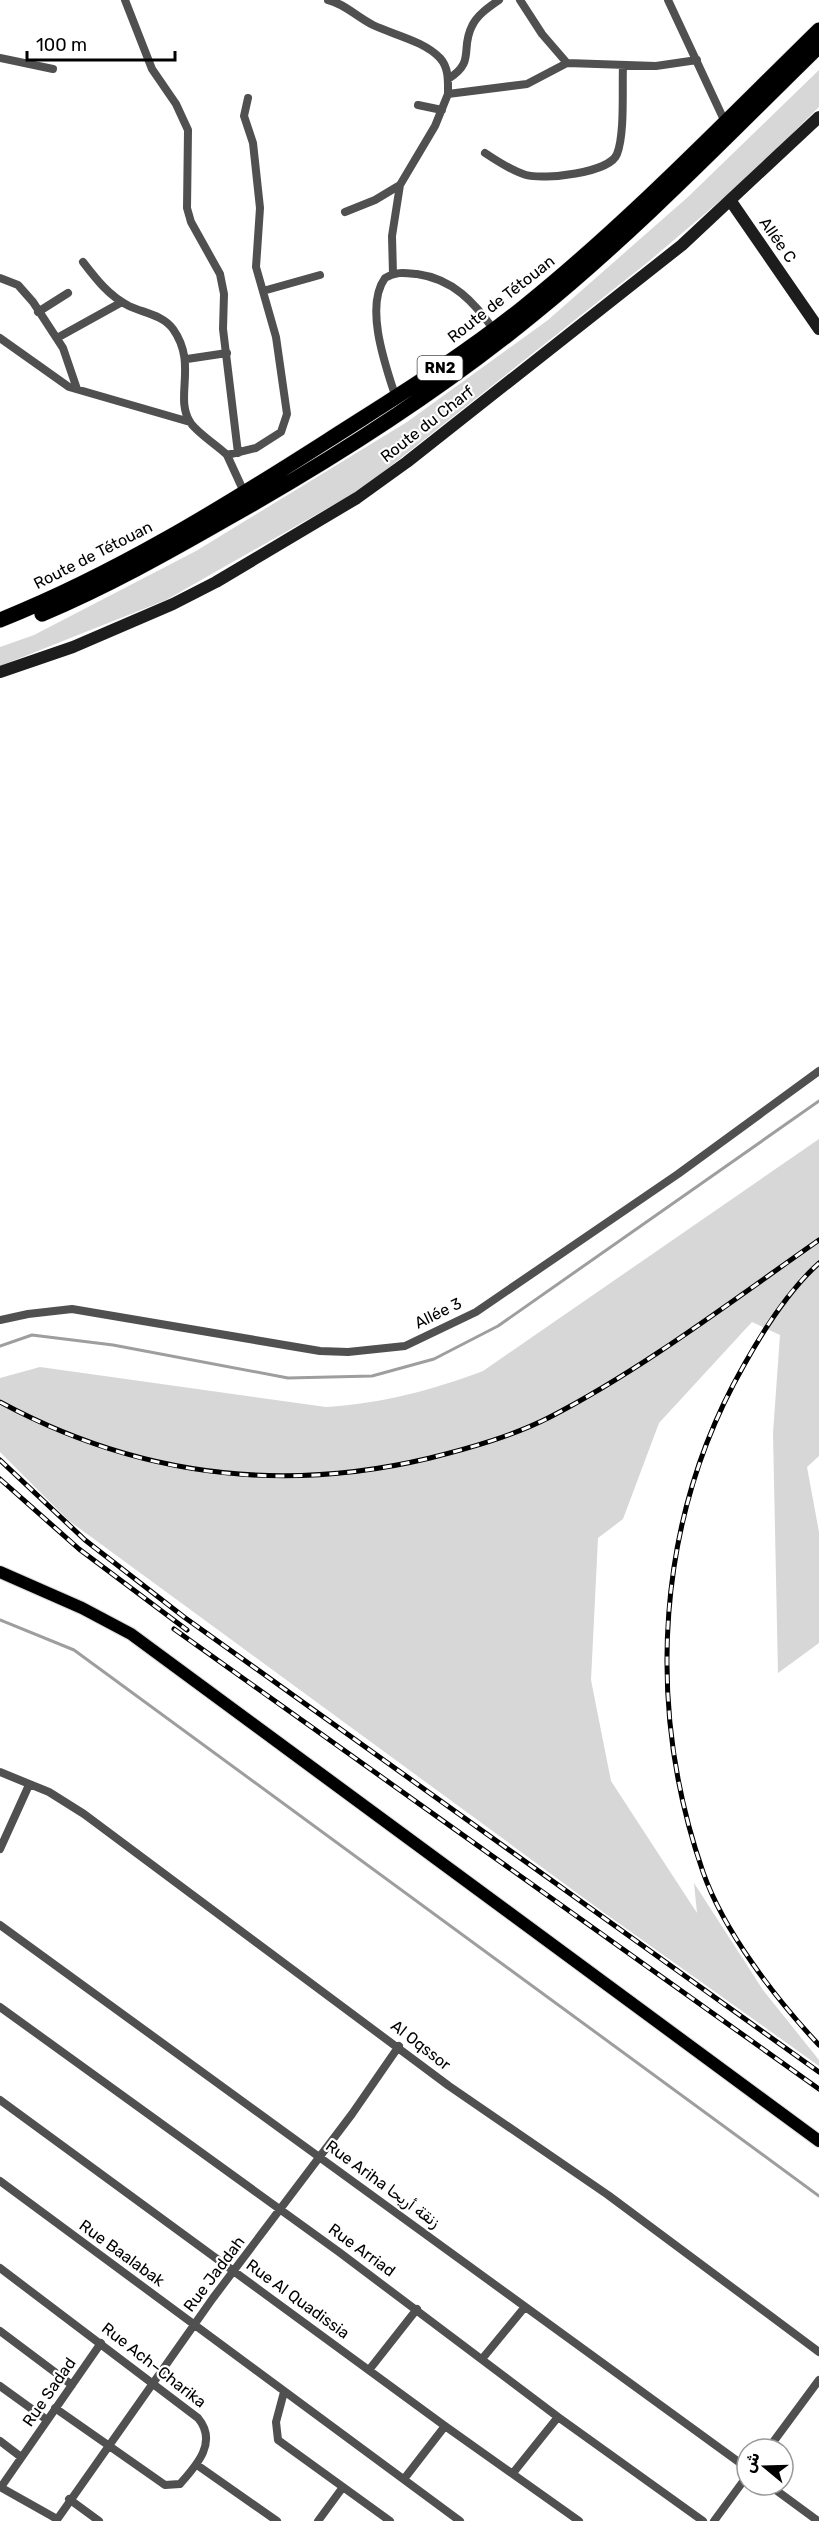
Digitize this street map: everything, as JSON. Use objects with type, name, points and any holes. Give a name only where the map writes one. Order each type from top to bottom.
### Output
[{"type":"highway","name":"Route de Tétouan","points":[[0,620],[96,577],[244,492],[396,398],[494,330],[608,234],[819,30]]},
{"type":"highway","name":"Route de Tétouan","points":[[0,631],[100,588],[236,514],[370,433],[486,352],[628,232],[819,46]]},
{"type":"main road","points":[[0,1572],[82,1608],[131,1634],[819,2141]]},
{"type":"street","points":[[125,0],[152,69],[176,104],[188,130],[187,208],[191,222],[220,274],[226,353],[238,453]]},
{"type":"street","points":[[328,0],[341,4],[370,24],[427,48],[445,65],[448,94],[442,110],[400,185],[392,236],[393,274]]},
{"type":"street","points":[[448,79],[458,73],[467,59],[467,40],[473,24],[499,0]]},
{"type":"street","points":[[520,0],[542,34],[567,63]]},
{"type":"street","points":[[668,0],[725,122]]},
{"type":"street","points":[[0,58],[53,69]]},
{"type":"street","points":[[448,94],[527,84],[567,63],[672,65],[697,60]]},
{"type":"street","points":[[485,153],[522,174],[534,177],[570,175],[600,168],[611,162],[618,153],[620,140],[623,65]]},
{"type":"street","points":[[227,455],[256,448],[281,432],[286,420],[286,396],[276,337],[256,267],[260,208],[253,143],[244,116],[248,98]]},
{"type":"street","points":[[418,105],[442,110]]},
{"type":"street","name":"Route du Charf","points":[[0,672],[73,647],[173,604],[216,582],[357,498],[408,462],[682,245],[819,117]]},
{"type":"street","points":[[345,212],[375,200],[400,185]]},
{"type":"street","name":"Allée C","points":[[730,200],[819,329]]},
{"type":"street","points":[[83,262],[106,289],[122,302],[168,323],[181,342],[187,359],[185,407],[190,422]]},
{"type":"street","points":[[396,398],[378,332],[379,288],[386,278],[393,274],[428,276],[458,289],[479,310],[494,330]]},
{"type":"street","points":[[263,291],[320,275]]},
{"type":"street","points":[[0,278],[18,285],[57,338],[63,348],[76,389]]},
{"type":"street","points":[[38,312],[68,293]]},
{"type":"street","points":[[57,338],[122,302]]},
{"type":"street","points":[[0,338],[48,374],[76,389],[190,422],[227,455],[244,492]]},
{"type":"street","points":[[187,359],[226,353]]},
{"type":"street","name":"Allée 3","points":[[0,1320],[72,1309],[320,1351],[348,1352],[405,1346],[464,1318],[506,1292],[678,1174],[819,1071]]},
{"type":"street","name":"Al Oqssor","points":[[0,1772],[49,1792],[84,1814],[501,2123],[670,2240],[819,2352]]},
{"type":"street","points":[[0,1849],[29,1785]]},
{"type":"street","name":"Rue Ariha زنقة أريحا","points":[[0,1925],[735,2460]]},
{"type":"street","name":"Rue Arriad","points":[[0,2007],[417,2309],[558,2417],[703,2521]]},
{"type":"street","name":"Rue Jaddah","points":[[56,2520],[194,2325],[281,2210],[399,2046]]},
{"type":"street","name":"Rue Al Quadissia","points":[[0,2100],[579,2521]]},
{"type":"street","name":"Rue Baalabak","points":[[0,2181],[460,2521]]},
{"type":"street","name":"Rue Ach–Charika","points":[[0,2268],[198,2418],[205,2426],[208,2441],[197,2465]]},
{"type":"street","points":[[482,2359],[524,2307]]},
{"type":"street","points":[[369,2370],[417,2309]]},
{"type":"street","points":[[0,2331],[72,2385]]},
{"type":"street","name":"Rue Sadad","points":[[1,2487],[101,2343]]},
{"type":"street","points":[[777,2437],[819,2380]]},
{"type":"street","points":[[0,2386],[47,2420]]},
{"type":"street","points":[[284,2392],[276,2422],[278,2440],[390,2521]]},
{"type":"street","points":[[55,2408],[165,2485],[180,2484],[197,2465],[277,2521]]},
{"type":"street","points":[[513,2472],[558,2417]]},
{"type":"street","points":[[404,2479],[446,2426]]},
{"type":"street","points":[[0,2441],[21,2457]]},
{"type":"street","points":[[1,2487],[56,2520]]},
{"type":"street","points":[[318,2521],[343,2487]]},
{"type":"street","points":[[714,2521],[735,2492]]},
{"type":"street","points":[[786,2497],[818,2521]]},
{"type":"street","points":[[69,2499],[99,2521]]},
{"type":"shaded area","points":[[819,70],[819,107],[747,178],[648,262],[363,488],[166,600],[0,666],[0,647],[34,635],[196,551],[407,422],[548,320],[689,196]]},
{"type":"shaded area","points":[[819,1139],[819,1456],[807,1467],[819,1532],[819,1643],[778,1673],[773,1433],[780,1335],[752,1322],[659,1423],[623,1519],[598,1538],[591,1680],[611,1781],[697,1913],[694,1883],[763,1990],[819,2060],[819,2066],[603,1912],[68,1520],[0,1452],[0,1378],[40,1367],[326,1407],[386,1399],[425,1390],[483,1371]]},
{"type":"waterway","points":[[0,1346],[32,1335],[113,1345],[288,1378],[372,1376],[434,1359],[498,1326],[819,1101]]},
{"type":"waterway","points":[[0,1620],[74,1650],[819,2196]]},
{"type":"railway","points":[[0,1402],[52,1427],[104,1447],[156,1462],[210,1471],[264,1476],[318,1475],[374,1469],[430,1458],[506,1436],[550,1417],[585,1398],[653,1356],[819,1240]]},
{"type":"railway","points":[[819,1263],[787,1298],[768,1324],[744,1365],[715,1424],[692,1486],[677,1549],[669,1614],[667,1679],[673,1744],[684,1809],[712,1895],[753,1964],[819,2045]]},
{"type":"railway","points":[[0,1460],[85,1540],[184,1617],[819,2072]]},
{"type":"railway","points":[[0,1479],[79,1549],[187,1630]]},
{"type":"railway","points":[[174,1629],[819,2089]]}]
